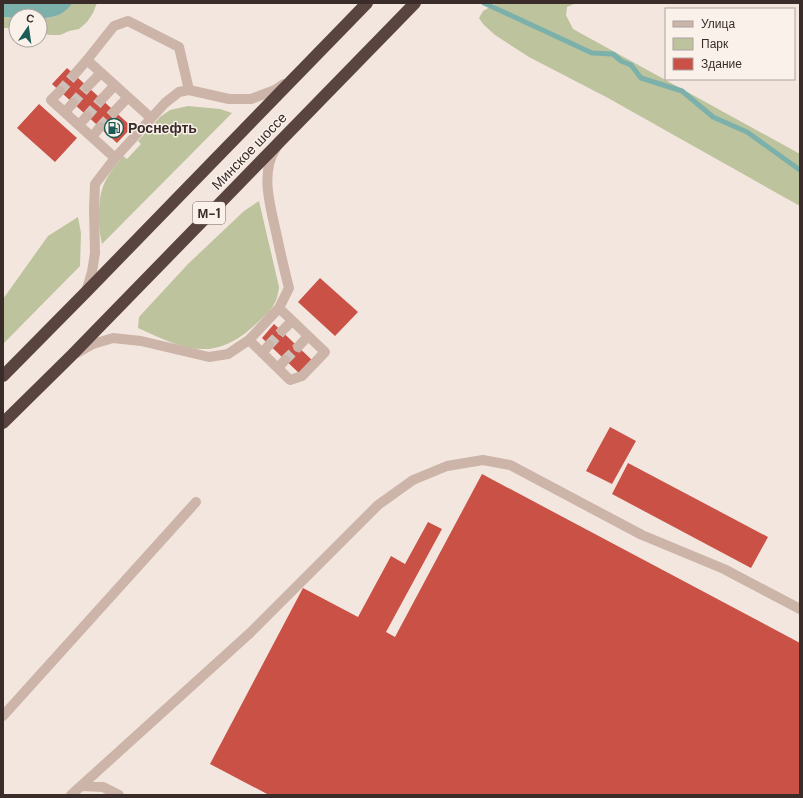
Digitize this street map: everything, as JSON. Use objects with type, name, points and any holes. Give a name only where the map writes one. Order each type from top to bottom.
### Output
[{"type":"highway","name":"Минское шоссе","points":[[3,376],[367,3]]},
{"type":"highway","name":"Минское шоссе","points":[[3,423],[71,356],[415,3]]},
{"type":"lane","points":[[74,75],[114,26],[128,21],[179,47],[189,90]]},
{"type":"lane","points":[[87,60],[151,118]]},
{"type":"lane","points":[[87,87],[101,72]]},
{"type":"lane","points":[[86,292],[92,272],[95,253],[95,184],[115,158],[165,103],[178,92],[189,90],[229,99],[251,99],[275,90],[296,76]]},
{"type":"lane","points":[[101,100],[115,86]]},
{"type":"lane","points":[[60,90],[51,100],[115,158]]},
{"type":"lane","points":[[114,112],[128,97]]},
{"type":"lane","points":[[65,112],[73,103]]},
{"type":"lane","points":[[79,125],[87,116]]},
{"type":"lane","points":[[92,137],[100,128]]},
{"type":"lane","points":[[71,356],[93,344],[112,338],[141,342],[209,357],[228,354],[249,340],[279,308],[290,288],[283,266],[268,195],[268,173],[272,155],[282,138]]},
{"type":"lane","points":[[249,340],[290,380],[302,376],[325,352],[279,308]]},
{"type":"lane","points":[[282,331],[292,321]]},
{"type":"lane","points":[[298,347],[308,336]]},
{"type":"lane","points":[[262,353],[269,345]]},
{"type":"lane","points":[[278,368],[285,360]]},
{"type":"lane","points":[[71,795],[250,633],[378,505],[413,480],[447,466],[483,460],[510,465],[642,535],[724,569],[800,609]]},
{"type":"lane","points":[[3,716],[196,502]]},
{"type":"lane","points":[[81,786],[103,787],[119,795]]},
{"type":"green space","points":[[73,3],[97,3],[87,22],[79,29],[60,35],[48,35],[48,18],[58,15],[65,11]]},
{"type":"green space","points":[[497,3],[576,3],[567,7],[566,15],[573,29],[800,154],[800,206],[608,98],[529,57],[495,35],[483,24],[479,18],[483,11]]},
{"type":"green space","points":[[3,17],[8,17],[8,28],[3,28]]},
{"type":"green space","points":[[188,106],[220,109],[232,113],[102,244],[99,225],[100,199],[104,184],[111,171],[123,156],[127,159],[141,144],[138,141],[160,117],[170,110]]},
{"type":"green space","points":[[259,201],[279,287],[277,298],[273,307],[242,335],[227,344],[213,348],[200,349],[185,347],[138,328],[139,317],[188,264],[244,211]]},
{"type":"green space","points":[[78,217],[81,233],[80,266],[3,344],[3,299],[48,236]]},
{"type":"water","points":[[3,3],[73,3],[62,13],[51,17],[48,18],[48,8],[8,8],[8,17],[3,17]]},
{"type":"building","points":[[67,68],[132,127],[117,143],[52,84]]},
{"type":"building","points":[[39,104],[77,138],[55,162],[17,128]]},
{"type":"building","points":[[320,278],[358,312],[335,336],[298,302]]},
{"type":"building","points":[[274,324],[313,361],[300,374],[262,338]]},
{"type":"building","points":[[610,427],[636,441],[612,484],[586,471]]},
{"type":"building","points":[[628,463],[768,537],[751,568],[612,494]]},
{"type":"building","points":[[482,474],[800,643],[800,795],[269,795],[210,764],[303,588],[358,617],[391,556],[405,564],[428,522],[442,529],[386,632],[395,637]]},
{"type":"waterway","points":[[484,3],[592,53],[613,54],[621,61],[631,65],[641,78],[682,91],[713,117],[747,132],[800,170]]},
{"type":"tunnel","points":[[60,91],[74,75]]},
{"type":"tunnel","points":[[73,103],[87,87]]},
{"type":"tunnel","points":[[87,116],[101,100]]},
{"type":"tunnel","points":[[100,127],[114,112]]},
{"type":"tunnel","points":[[269,345],[282,331]]},
{"type":"tunnel","points":[[285,360],[298,347]]},
{"type":"place","name":"Роснефть","points":[[114,128]]}]
